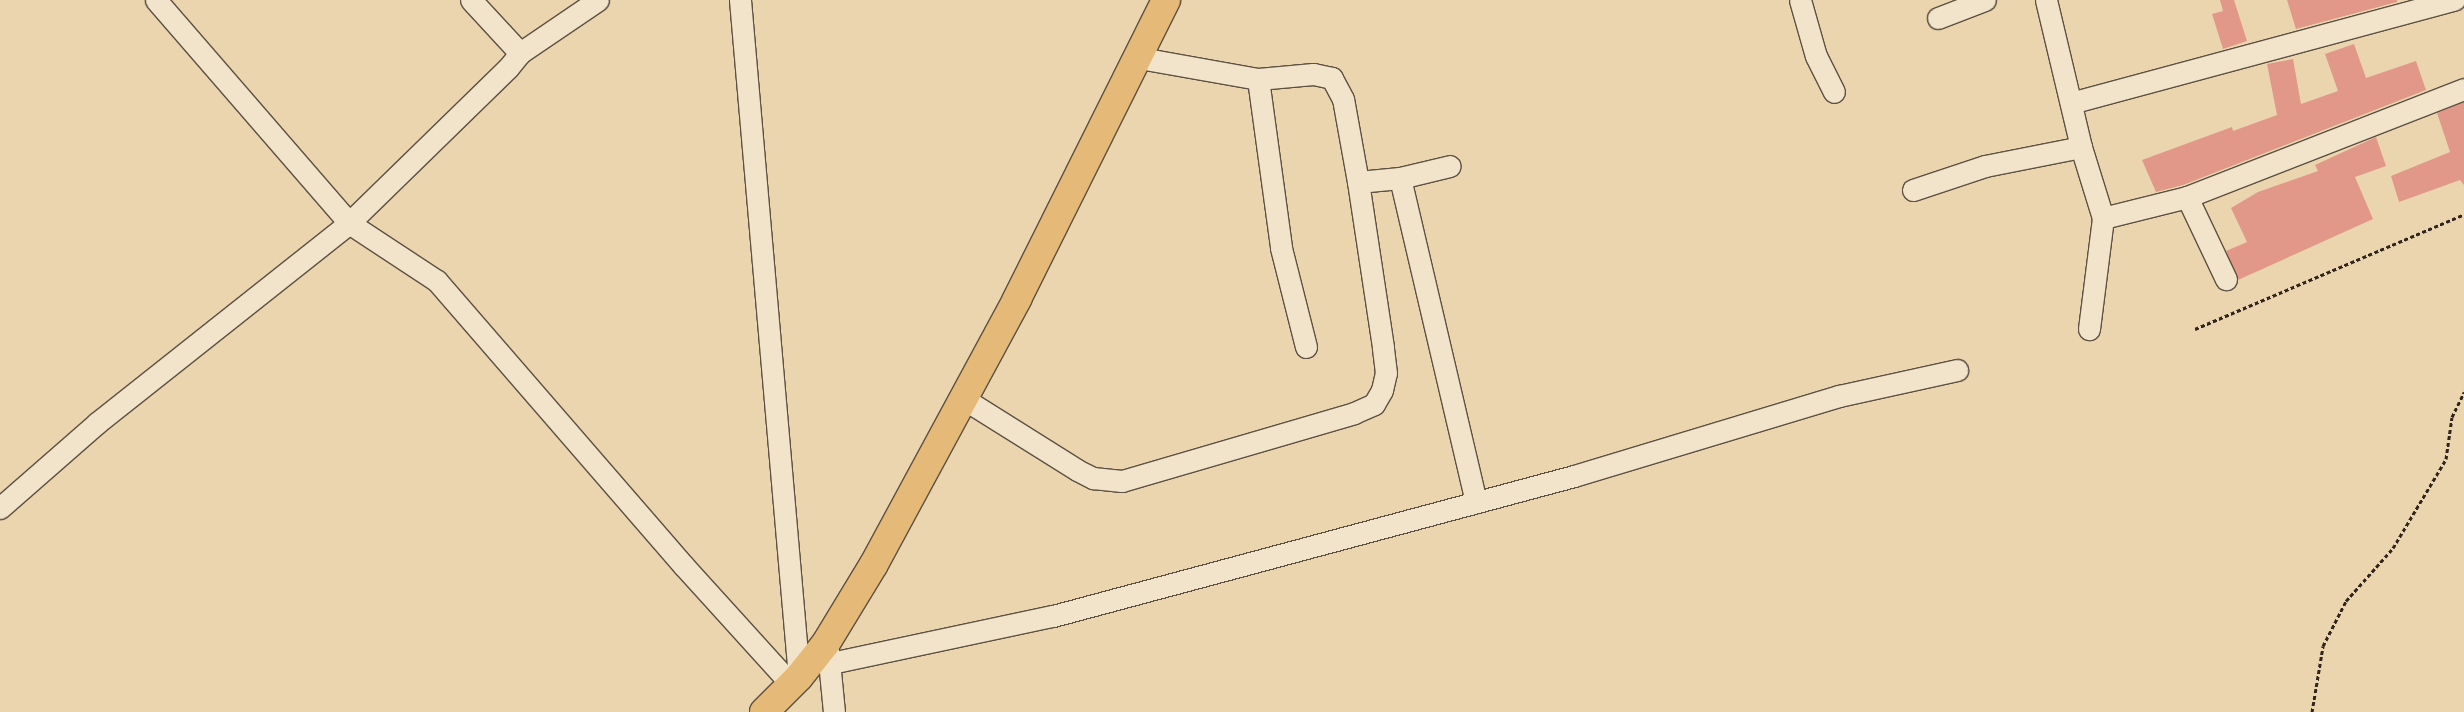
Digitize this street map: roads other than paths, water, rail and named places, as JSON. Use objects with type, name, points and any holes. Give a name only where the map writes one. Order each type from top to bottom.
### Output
[{"type":"main road","points":[[764,712],[828,653],[964,399],[1166,0]]},
{"type":"street","points":[[156,0],[349,222],[437,281],[676,557],[796,681]]},
{"type":"street","points":[[471,0],[520,53]]},
{"type":"street","points":[[0,508],[97,424],[349,222],[520,53],[598,0]]},
{"type":"street","points":[[740,0],[796,681]]},
{"type":"street","points":[[1800,0],[1816,56],[1834,92]]},
{"type":"street","points":[[1938,18],[1985,0]]},
{"type":"street","points":[[2046,0],[2081,147],[2103,218],[2089,329]]},
{"type":"street","points":[[2071,102],[2454,0]]},
{"type":"street","points":[[964,399],[1077,470],[1093,478],[1122,481],[1354,413],[1374,404],[1382,390],[1386,373],[1358,182],[1342,99],[1332,78],[1313,74],[1258,79],[1136,57]]},
{"type":"street","points":[[1258,79],[1281,248],[1306,347]]},
{"type":"street","points":[[2103,218],[2187,197],[2464,88]]},
{"type":"street","points":[[1913,190],[1985,166],[2081,147]]},
{"type":"street","points":[[1358,182],[1400,178],[1450,166]]},
{"type":"street","points":[[1400,178],[1476,502]]},
{"type":"street","points":[[2187,197],[2226,279]]},
{"type":"street","points":[[834,712],[828,653],[1011,626],[1476,502],[1751,425],[1839,396],[1957,370]]}]
